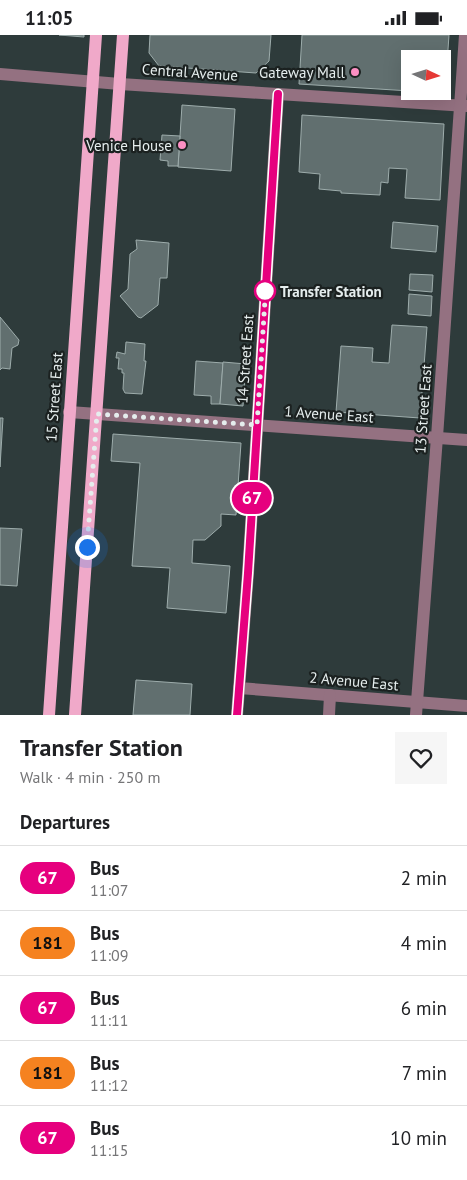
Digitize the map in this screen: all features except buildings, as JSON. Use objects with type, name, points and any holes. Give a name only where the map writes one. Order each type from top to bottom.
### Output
[{"type":"main road","name":"15 Street East","points":[[49,715],[96,35]]},
{"type":"main road","points":[[75,715],[124,35]]},
{"type":"street","name":"13 Street East","points":[[416,709],[464,106],[465,35]]},
{"type":"street","name":"Central Avenue","points":[[0,74],[120,84],[464,106]]},
{"type":"street","name":"14 Street East","points":[[237,715],[248,573],[278,94]]},
{"type":"street","name":"1 Avenue East","points":[[69,412],[467,440]]},
{"type":"street","name":"2 Avenue East","points":[[239,688],[330,695],[416,709],[467,706]]},
{"type":"street","points":[[329,715],[330,695]]},
{"type":"bus line","name":"67","points":[[237,715],[248,573],[278,94]]},
{"type":"place","name":"Gateway Mall","points":[[355,72]]},
{"type":"place","name":"Venice House","points":[[182,145]]},
{"type":"place","name":"Transfer Station","points":[[265,291]]},
{"type":"route","points":[[87,547],[97,414],[257,425],[266,284],[265,291]]}]
